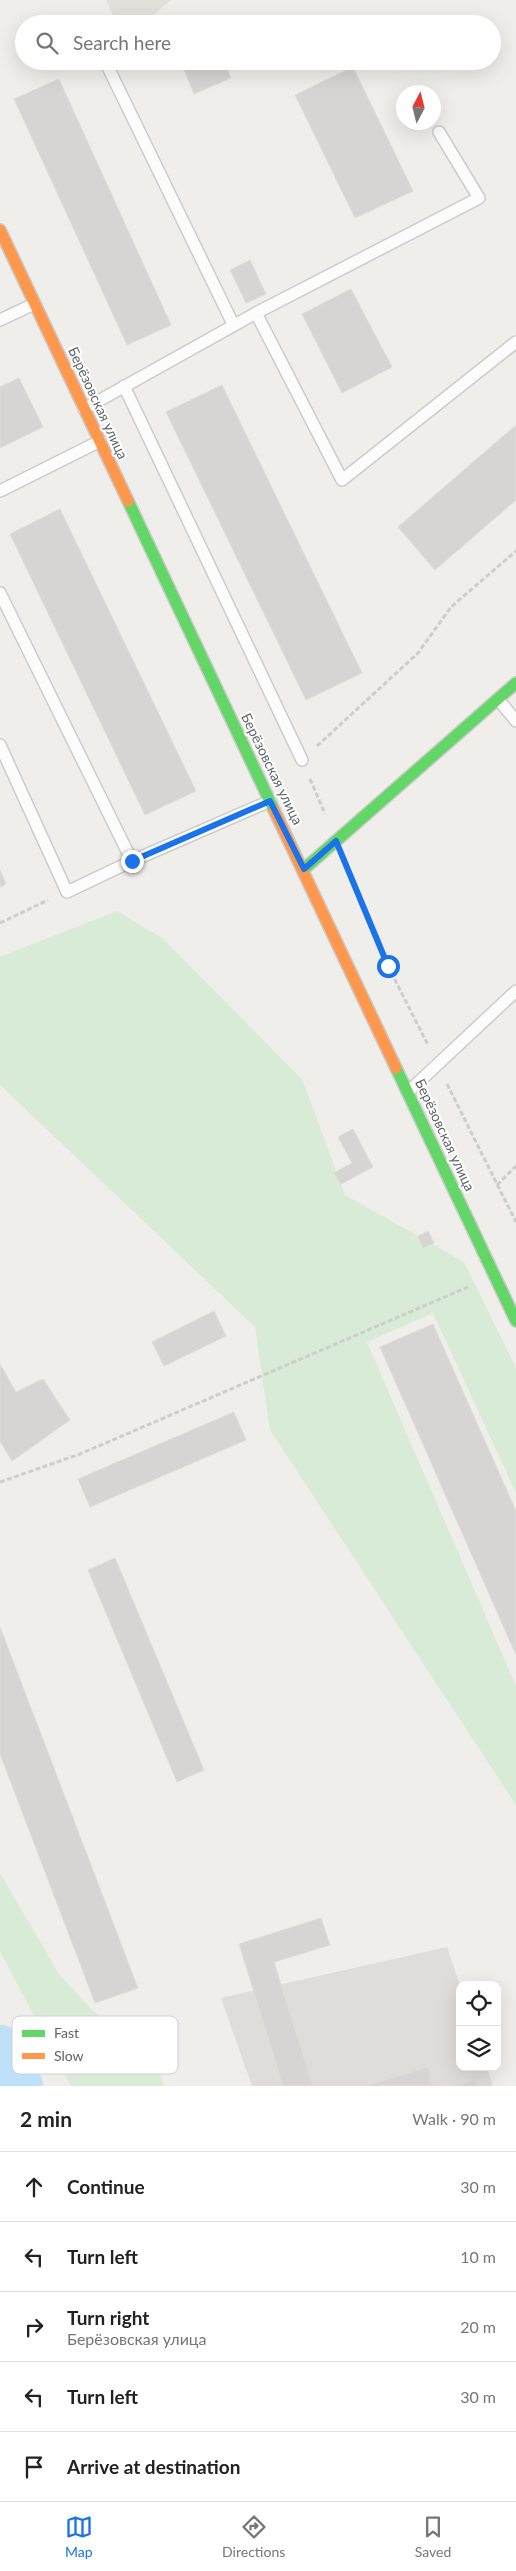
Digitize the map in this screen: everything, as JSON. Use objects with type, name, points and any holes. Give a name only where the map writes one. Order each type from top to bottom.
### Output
[{"type":"street","name":"Берёзовская улица","points":[[0,230],[304,869],[310,886],[516,1321]]},
{"type":"street","points":[[304,869],[516,683]]},
{"type":"lane","points":[[109,70],[233,324]]},
{"type":"lane","points":[[84,409],[233,324],[479,198],[438,132]]},
{"type":"lane","points":[[0,320],[34,304]]},
{"type":"lane","points":[[256,313],[342,480],[516,342]]},
{"type":"lane","points":[[124,386],[302,760]]},
{"type":"lane","points":[[0,491],[100,442]]},
{"type":"lane","points":[[0,593],[132,861]]},
{"type":"lane","points":[[498,699],[516,721]]},
{"type":"lane","points":[[0,745],[67,892],[132,861],[270,801]]},
{"type":"lane","points":[[408,1092],[516,991]]},
{"type":"path","points":[[516,551],[451,607],[418,653],[302,760],[388,966],[516,1222]]},
{"type":"path","points":[[0,923],[67,892]]},
{"type":"path","points":[[497,1184],[516,1166]]},
{"type":"path","points":[[0,1481],[80,1454],[494,1275]]},
{"type":"shaded area","points":[[106,0],[171,0],[153,15],[113,15]]},
{"type":"shaded area","points":[[447,1947],[459,1981],[456,1981],[456,2071],[488,2071],[493,2086],[252,2086],[221,1998]]},
{"type":"green space","points":[[117,911],[162,938],[302,1079],[345,1195],[464,1262],[516,1368],[516,1493],[433,1313],[367,1342],[516,1686],[516,1805],[270,1430],[255,1327],[0,1085],[0,957]]},
{"type":"green space","points":[[0,1873],[59,1974],[91,2009],[100,2016],[34,2016],[0,1951]]},
{"type":"green space","points":[[65,2074],[160,2074],[164,2086],[71,2086]]},
{"type":"building","points":[[184,70],[228,70],[231,78],[194,94]]},
{"type":"building","points":[[347,70],[354,70],[413,191],[355,218],[295,95]]},
{"type":"building","points":[[59,79],[171,325],[127,345],[14,99]]},
{"type":"building","points":[[250,260],[266,294],[246,303],[230,270]]},
{"type":"building","points":[[351,289],[392,367],[342,393],[302,314]]},
{"type":"building","points":[[19,378],[43,427],[0,448],[0,387]]},
{"type":"building","points":[[222,385],[362,673],[306,700],[166,412]]},
{"type":"building","points":[[516,425],[516,500],[435,570],[398,527]]},
{"type":"building","points":[[60,509],[196,791],[145,815],[10,534]]},
{"type":"building","points":[[0,870],[6,884],[0,887]]},
{"type":"building","points":[[353,1129],[373,1167],[341,1184],[334,1173],[352,1163],[338,1137]]},
{"type":"building","points":[[428,1231],[434,1243],[423,1248],[418,1236]]},
{"type":"building","points":[[214,1311],[226,1336],[164,1366],[152,1342]]},
{"type":"building","points":[[433,1324],[516,1511],[516,1655],[380,1347]]},
{"type":"building","points":[[0,1364],[16,1392],[43,1379],[70,1420],[12,1461],[0,1441]]},
{"type":"building","points":[[234,1412],[246,1440],[90,1507],[78,1479]]},
{"type":"building","points":[[115,1558],[204,1770],[177,1782],[88,1570]]},
{"type":"building","points":[[0,1627],[138,1988],[95,2003],[0,1754]]},
{"type":"building","points":[[321,1918],[330,1945],[274,1962],[313,2086],[283,2086],[239,1944]]},
{"type":"building","points":[[428,2067],[433,2086],[365,2086]]},
{"type":"building","points":[[475,2080],[477,2086],[455,2086]]},
{"type":"waterway","points":[[0,2051],[17,2086]]},
{"type":"traffic: fast","points":[[128,501],[274,810]]},
{"type":"traffic: fast","points":[[304,869],[516,683]]},
{"type":"traffic: fast","points":[[396,1068],[516,1321]]},
{"type":"traffic: slow","points":[[0,230],[128,501]]},
{"type":"traffic: slow","points":[[274,810],[396,1068]]},
{"type":"route","points":[[132,861],[270,801],[304,869],[336,841],[388,966]]}]
